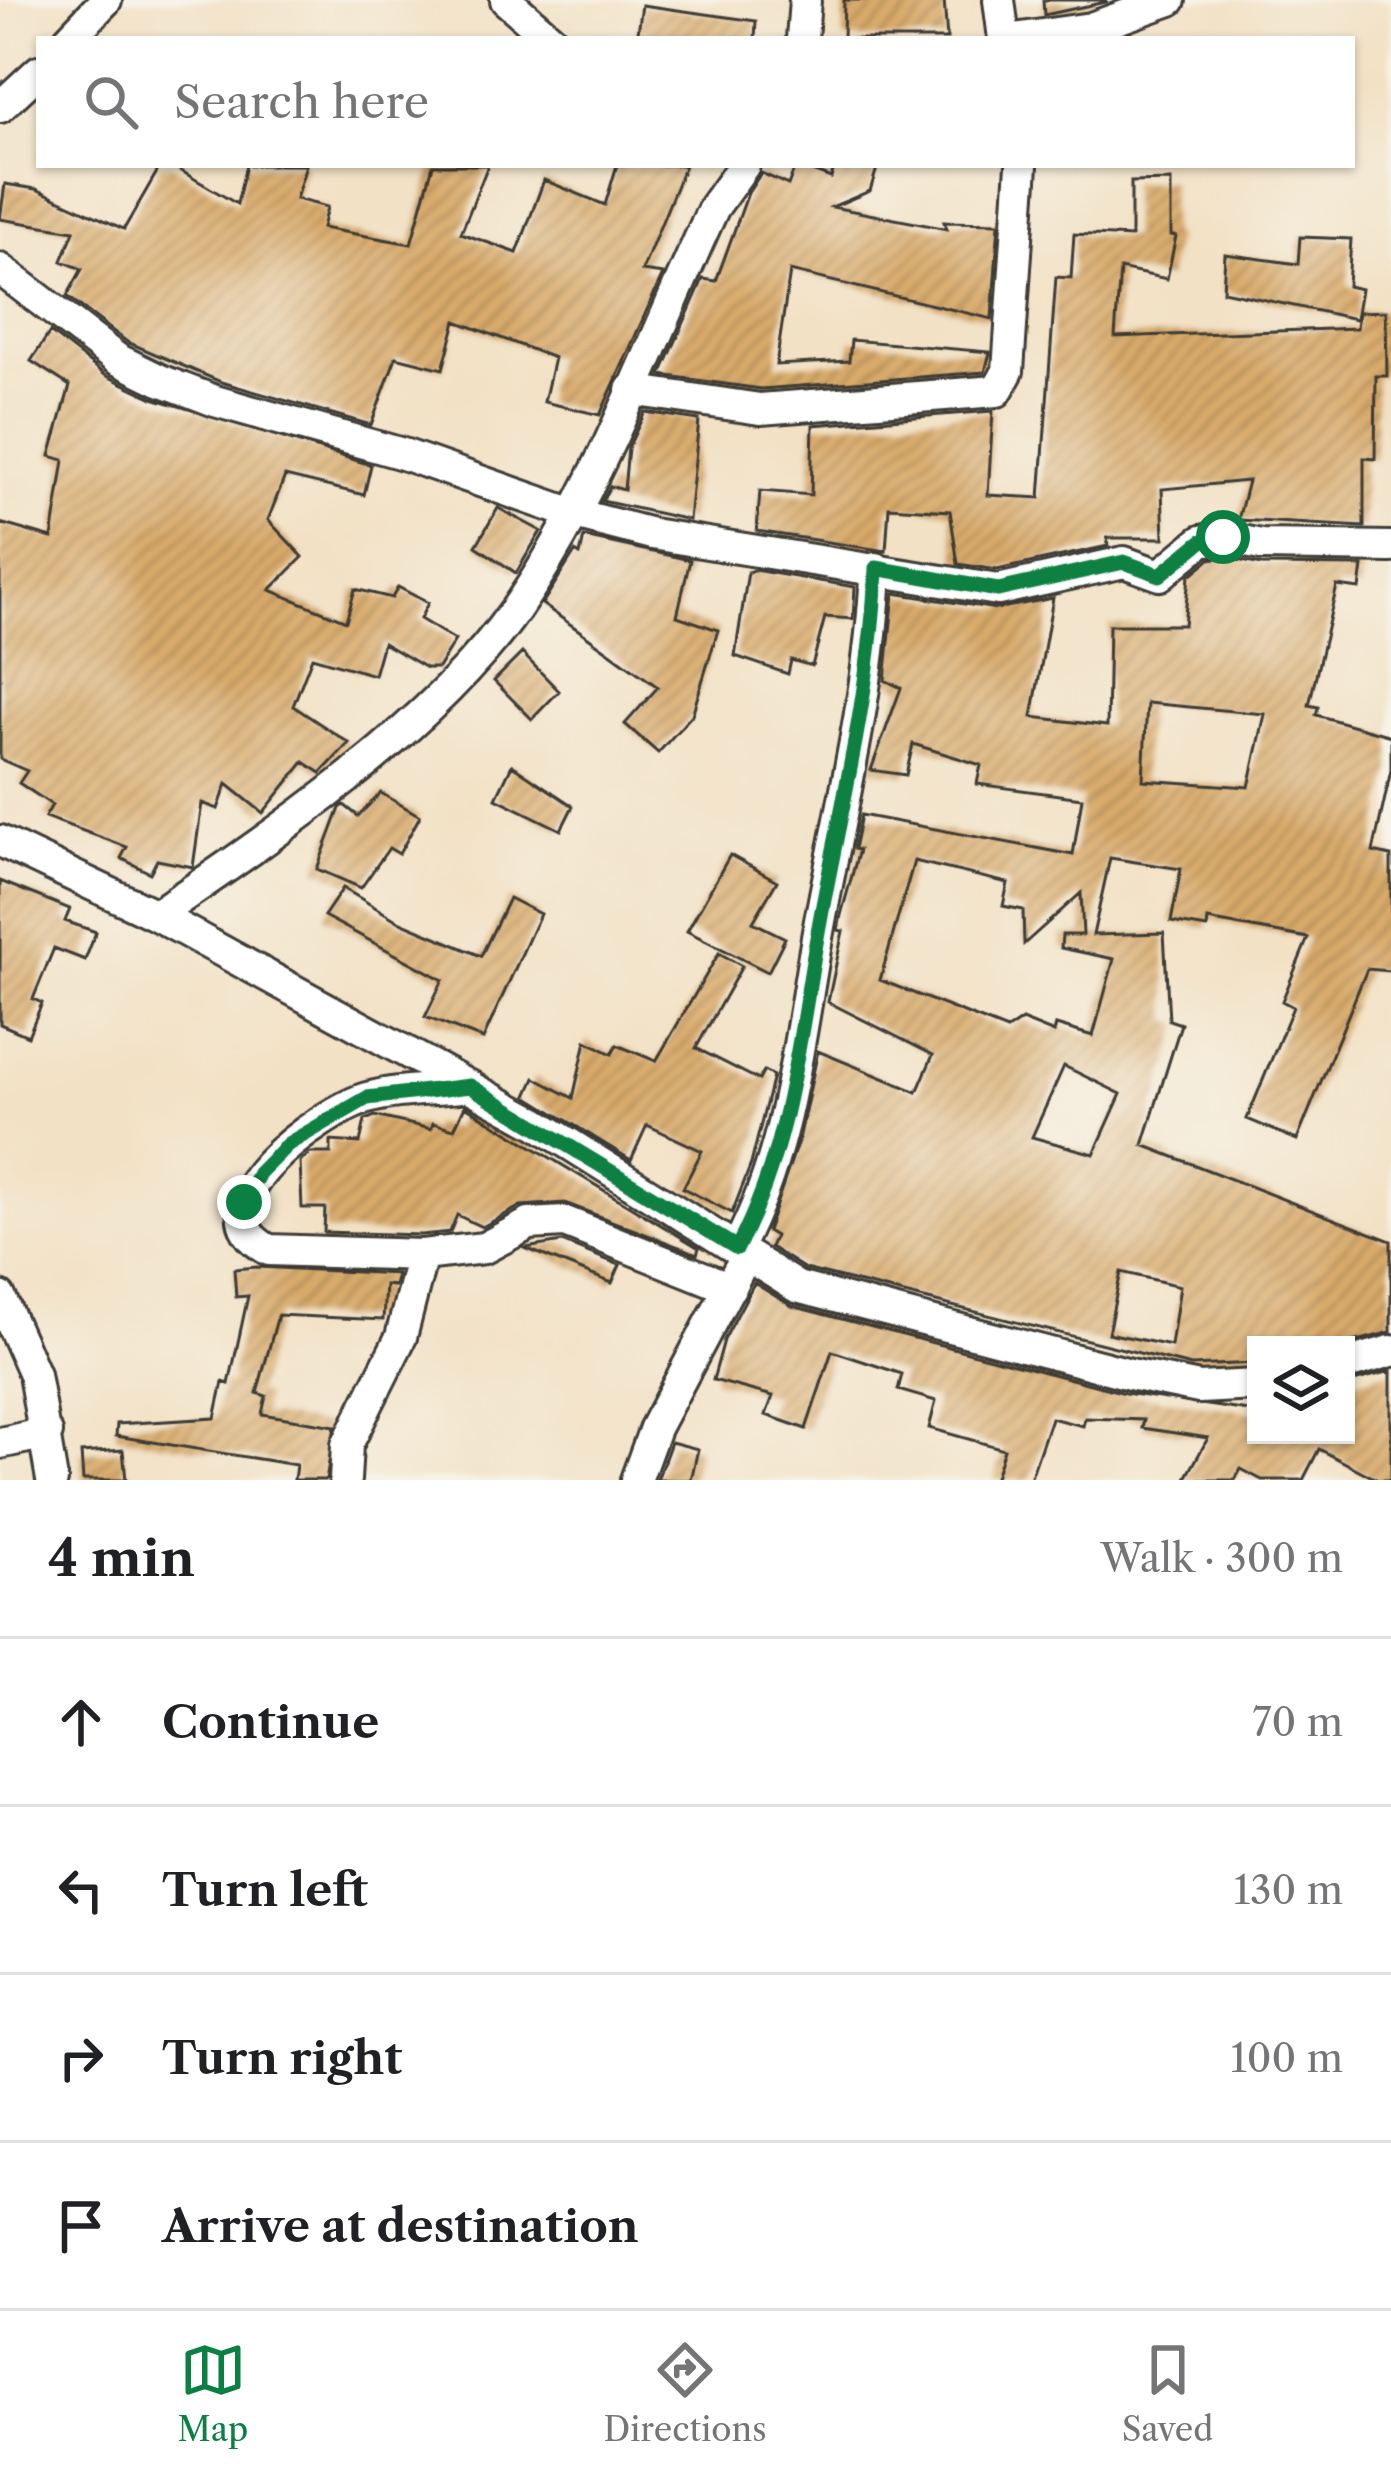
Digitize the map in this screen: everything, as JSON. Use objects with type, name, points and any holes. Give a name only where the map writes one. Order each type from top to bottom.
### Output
[{"type":"street","points":[[72,36],[106,0]]},
{"type":"street","points":[[506,0],[548,36]]},
{"type":"street","points":[[802,36],[805,0]]},
{"type":"street","points":[[999,0],[1004,36]]},
{"type":"street","points":[[1036,36],[1091,28],[1170,0]]},
{"type":"street","points":[[0,107],[36,73]]},
{"type":"street","points":[[156,915],[307,813],[458,675],[517,607],[571,513],[631,391],[713,207],[741,168]]},
{"type":"street","points":[[631,391],[760,410],[997,391],[1008,371],[1022,168]]},
{"type":"street","points":[[0,269],[117,359],[160,380],[215,401],[403,454],[571,513],[652,534],[998,590],[1124,562],[1160,575],[1202,541],[1223,537],[1262,545],[1391,547]]},
{"type":"street","points":[[636,1480],[656,1429],[730,1288],[786,1122],[826,890],[858,744],[876,568]]},
{"type":"street","points":[[0,842],[156,915],[470,1086],[797,1287],[1046,1356],[1199,1388],[1247,1385]]},
{"type":"street","points":[[470,1086],[367,1098],[288,1144],[259,1173],[244,1202],[242,1225],[252,1241],[269,1250],[422,1255],[484,1248],[529,1224],[565,1222],[730,1288]]},
{"type":"street","points":[[345,1480],[347,1445],[406,1324],[422,1255]]},
{"type":"street","points":[[0,1297],[34,1374],[52,1480]]},
{"type":"street","points":[[1355,1362],[1391,1352]]},
{"type":"street","points":[[0,1442],[47,1433]]},
{"type":"building","points":[[844,0],[944,0],[947,36],[843,36]]},
{"type":"building","points":[[1043,0],[1105,0],[1106,2],[1044,15]]},
{"type":"building","points":[[642,5],[756,21],[755,36],[637,36]]},
{"type":"building","points":[[159,168],[176,168],[237,204],[245,168],[305,168],[296,199],[327,207],[322,228],[411,244],[432,168],[487,168],[461,233],[517,253],[544,180],[605,205],[616,168],[684,168],[642,271],[663,274],[600,415],[544,402],[554,358],[456,321],[443,369],[396,357],[371,425],[221,382],[127,342],[67,296],[82,269],[62,261],[74,231],[0,219],[5,184],[36,189],[124,229]]},
{"type":"building","points":[[795,168],[831,178],[834,168],[877,168],[870,191],[832,207],[947,229],[944,222],[999,223],[992,319],[790,271],[776,365],[849,361],[851,340],[990,352],[985,372],[761,389],[661,375],[703,279],[716,281],[748,193],[761,173],[788,185]]},
{"type":"building","points":[[1171,181],[1171,235],[1176,236],[1167,279],[1120,269],[1115,337],[1357,328],[1359,312],[1386,311],[1387,376],[1376,376],[1375,459],[1364,458],[1364,527],[1238,520],[1248,481],[1162,489],[1164,538],[1107,538],[1108,546],[997,570],[958,564],[950,511],[889,507],[886,551],[757,531],[760,491],[811,495],[813,425],[993,411],[988,495],[1040,498],[1056,277],[1071,278],[1074,234],[1131,237],[1131,182]]},
{"type":"building","points":[[1300,237],[1351,239],[1348,286],[1361,289],[1356,319],[1223,291],[1225,254],[1298,264]]},
{"type":"building","points":[[50,332],[105,375],[153,398],[371,465],[364,495],[285,476],[268,520],[303,557],[270,590],[346,621],[355,589],[392,598],[398,587],[428,603],[420,619],[455,640],[438,668],[426,668],[383,643],[374,675],[312,657],[293,706],[349,743],[321,773],[304,762],[263,813],[227,784],[218,809],[202,803],[193,867],[157,860],[150,873],[121,858],[127,847],[45,817],[52,805],[19,783],[27,771],[0,759],[0,523],[52,538],[64,460],[50,456],[70,386],[31,361]]},
{"type":"building","points":[[645,412],[699,420],[689,520],[602,501],[610,486],[624,490],[628,448]]},
{"type":"building","points":[[498,508],[541,531],[516,573],[476,546]]},
{"type":"building","points":[[584,537],[690,560],[677,616],[718,630],[692,715],[658,753],[625,724],[658,687],[542,604],[575,552],[580,555]]},
{"type":"building","points":[[1223,557],[1261,565],[1363,566],[1360,589],[1337,586],[1309,705],[1318,707],[1316,715],[1391,736],[1391,770],[1373,852],[1391,856],[1391,971],[1367,969],[1297,1140],[1247,1119],[1293,1007],[1282,1001],[1308,938],[1208,920],[1207,928],[1171,922],[1181,869],[1110,858],[1093,935],[1164,933],[1169,1020],[1181,1024],[1143,1145],[1391,1241],[1391,1332],[1355,1342],[1355,1336],[1247,1336],[1247,1363],[1191,1366],[805,1269],[770,1247],[775,1236],[767,1231],[800,1135],[818,1051],[917,1092],[933,1055],[828,1002],[843,931],[838,930],[841,915],[859,850],[854,849],[861,815],[1073,855],[1082,798],[977,784],[981,765],[913,744],[906,775],[871,770],[901,688],[885,680],[894,593],[996,609],[1053,598],[1032,717],[1107,726],[1109,625],[1184,625],[1189,576],[1210,559]],"holes":[[[1147,703],[1265,714],[1249,787],[1143,780]],[[914,861],[1008,883],[1003,906],[1023,910],[1024,944],[1081,893],[1083,935],[1062,935],[1061,948],[1114,959],[1093,1036],[1056,1025],[1054,1033],[1022,1020],[1007,1030],[880,980]],[[1064,1066],[1121,1094],[1094,1154],[1032,1137]],[[1121,1272],[1180,1286],[1171,1346],[1108,1333]]]},
{"type":"building","points":[[748,572],[855,587],[853,619],[825,617],[812,666],[791,660],[788,674],[735,656]]},
{"type":"building","points":[[522,653],[559,691],[532,719],[494,681]]},
{"type":"building","points":[[512,765],[573,806],[561,830],[496,798]]},
{"type":"building","points":[[381,793],[420,816],[399,854],[389,848],[361,888],[317,869],[340,808],[344,805],[358,816]]},
{"type":"building","points":[[730,855],[777,881],[753,922],[785,938],[768,972],[687,931]]},
{"type":"building","points":[[0,881],[70,909],[65,921],[96,932],[85,960],[54,948],[33,999],[42,1003],[28,1036],[0,1024]]},
{"type":"building","points":[[343,888],[398,921],[481,956],[509,898],[540,914],[483,1039],[425,1017],[443,980],[324,916]]},
{"type":"building","points":[[719,953],[742,966],[696,1048],[759,1080],[764,1071],[773,1076],[751,1164],[732,1213],[683,1188],[702,1151],[647,1125],[631,1160],[527,1096],[535,1078],[573,1098],[586,1041],[612,1054],[617,1045],[656,1061]]},
{"type":"building","points":[[465,1106],[699,1248],[697,1254],[565,1203],[521,1206],[482,1227],[457,1215],[450,1232],[421,1235],[324,1232],[325,1208],[302,1208],[300,1162],[310,1153],[331,1153],[331,1141],[360,1143],[365,1120],[375,1116],[431,1129],[433,1123],[454,1129]]},
{"type":"building","points":[[562,1242],[620,1265],[612,1283],[525,1248]]},
{"type":"building","points":[[234,1269],[397,1274],[394,1286],[385,1285],[383,1320],[278,1315],[257,1393],[266,1396],[262,1414],[335,1426],[326,1480],[294,1480],[296,1465],[116,1436],[117,1424],[215,1418],[223,1382],[229,1384],[248,1296],[236,1297]]},
{"type":"building","points":[[754,1283],[792,1306],[1125,1393],[1247,1411],[1247,1444],[1355,1444],[1355,1381],[1391,1371],[1391,1480],[1378,1480],[1319,1449],[1303,1480],[1262,1480],[1241,1469],[1235,1480],[1185,1480],[1208,1438],[1142,1428],[1144,1420],[1085,1418],[1083,1426],[1051,1418],[1030,1480],[994,1480],[1004,1449],[929,1428],[936,1401],[898,1390],[902,1374],[832,1351],[806,1429],[766,1415],[773,1396],[713,1380],[724,1340]]},
{"type":"building","points":[[671,1442],[698,1449],[691,1480],[657,1480]]},
{"type":"building","points":[[123,1450],[126,1480],[83,1480],[81,1453]]},
{"type":"route","points":[[244,1202],[259,1173],[288,1144],[367,1098],[470,1086],[737,1248],[763,1199],[786,1122],[830,869],[858,744],[873,637],[876,568],[998,590],[1124,562],[1160,575],[1202,541],[1223,537]]}]
